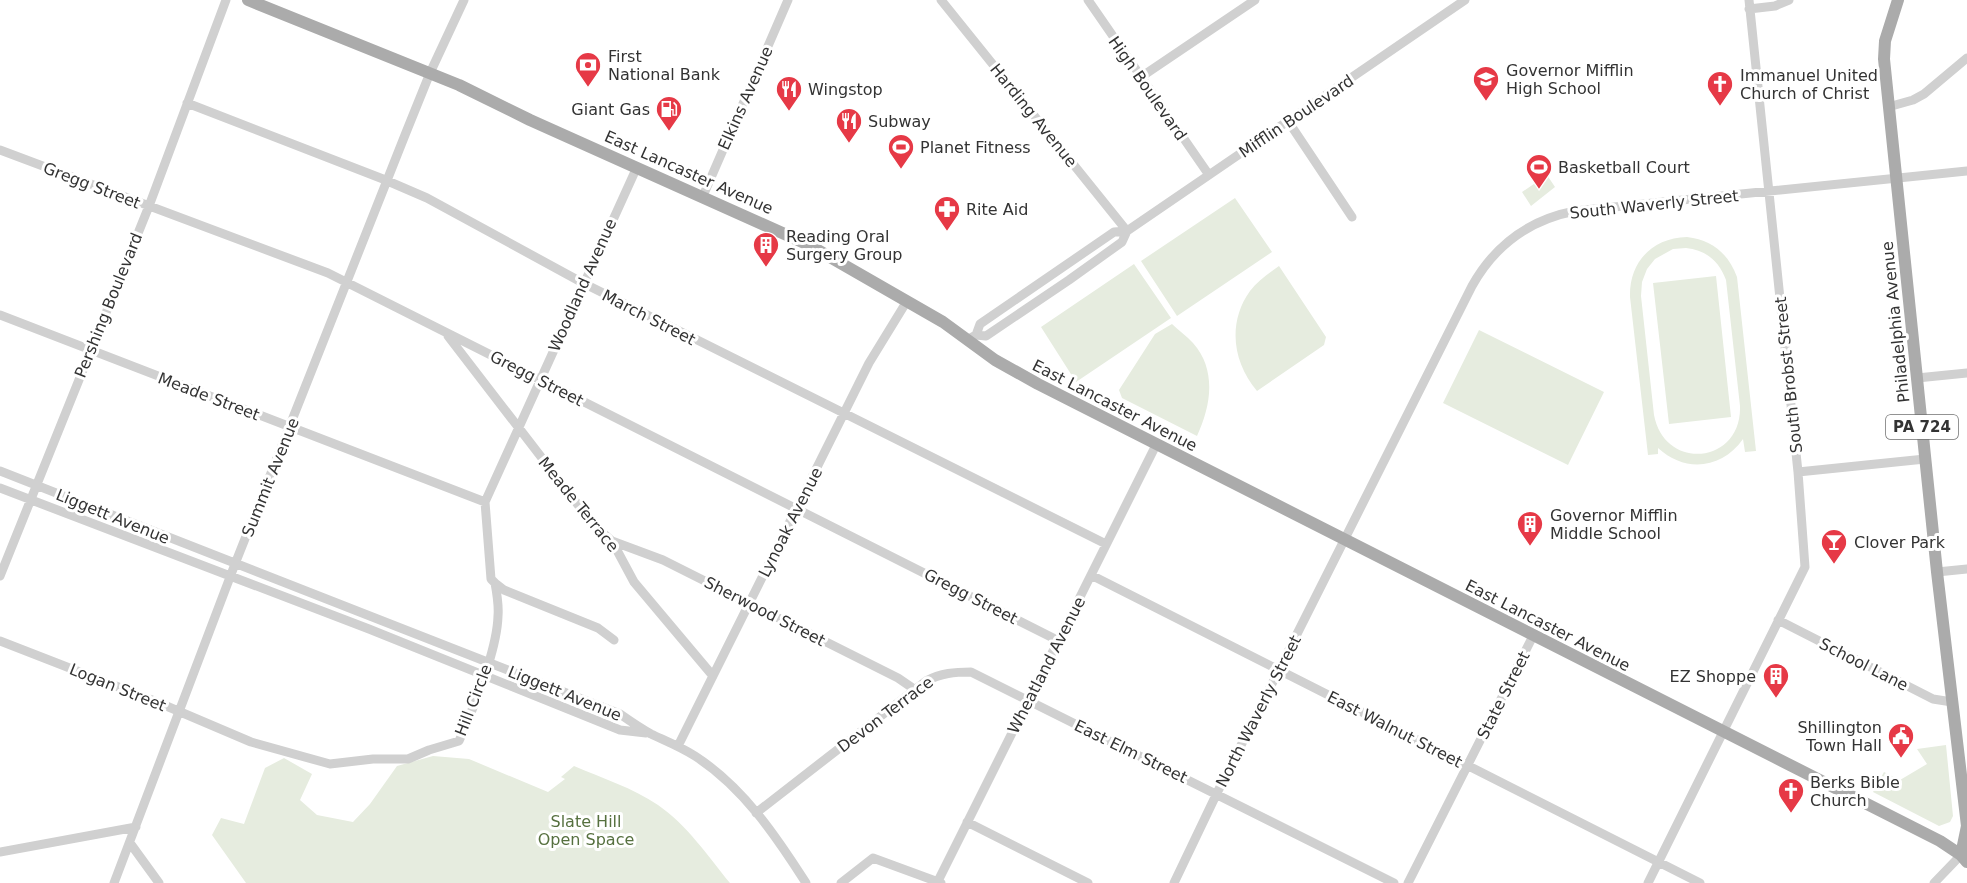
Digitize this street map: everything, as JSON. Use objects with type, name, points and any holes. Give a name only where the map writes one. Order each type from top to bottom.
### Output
[{"type":"main road","name":"East Lancaster Avenue","points":[[248,0],[430,73],[809,245],[971,337],[995,360],[1156,445],[1940,841],[1965,858]]},
{"type":"main road","name":"Philadelphia Avenue","points":[[1898,0],[1886,41],[1884,59],[1937,572],[1967,826],[1965,858]]},
{"type":"street","name":"Pershing Boulevard","points":[[0,576],[149,206],[226,0]]},
{"type":"street","name":"Summit Avenue","points":[[114,883],[236,564],[387,181],[430,73],[464,0]]},
{"type":"street","name":"Elkins Avenue","points":[[703,196],[788,0]]},
{"type":"street","name":"Harding Avenue","points":[[941,0],[1127,231]]},
{"type":"street","name":"High Boulevard","points":[[1088,0],[1209,175]]},
{"type":"street","points":[[1141,77],[1255,0]]},
{"type":"street","name":"Mifflin Boulevard","points":[[971,337],[980,324],[1114,232],[1127,231],[1465,0]]},
{"type":"street","points":[[1749,5],[1775,6],[1789,0]]},
{"type":"street","name":"South Brobst Street","points":[[1648,883],[1805,567],[1798,472],[1770,191],[1749,5]]},
{"type":"street","points":[[1888,107],[1913,100],[1924,94],[1967,58]]},
{"type":"street","name":"March Street","points":[[187,103],[427,198],[583,283],[1106,544]]},
{"type":"street","points":[[1288,121],[1352,217]]},
{"type":"street","name":"Gregg Street","points":[[0,150],[328,273],[1059,640]]},
{"type":"street","name":"Woodland Avenue","points":[[485,502],[637,167]]},
{"type":"street","name":"South Waverly Street","points":[[1344,540],[1472,286],[1490,259],[1506,242],[1531,225],[1564,213],[1967,171]]},
{"type":"street","name":"Mifflin Boulevard","points":[[971,337],[986,336],[1069,280],[1122,242],[1127,231]]},
{"type":"street","name":"Lynoak Avenue","points":[[678,746],[869,363],[907,301]]},
{"type":"street","name":"Meade Street","points":[[0,315],[485,502]]},
{"type":"street","name":"Meade Terrace","points":[[445,332],[592,523],[612,541],[634,582],[712,676]]},
{"type":"street","points":[[1917,378],[1967,373]]},
{"type":"street","name":"Wheatland Avenue","points":[[940,882],[967,822],[1156,445]]},
{"type":"street","points":[[1798,472],[1925,459]]},
{"type":"street","name":"Liggett Avenue","points":[[0,471],[620,714],[649,733]]},
{"type":"street","name":"Liggett Avenue","points":[[0,488],[369,628],[620,730],[649,733]]},
{"type":"street","name":"Hill Circle","points":[[235,735],[267,747],[330,764],[373,759],[408,759],[459,741],[488,662],[498,616],[495,583],[491,579],[485,502]]},
{"type":"street","name":"North Waverly Street","points":[[1174,883],[1344,540]]},
{"type":"street","name":"Sherwood Street","points":[[612,541],[663,560],[898,678],[914,689]]},
{"type":"street","points":[[1937,572],[1967,569]]},
{"type":"street","name":"East Walnut Street","points":[[1091,575],[1700,883]]},
{"type":"street","points":[[495,583],[504,590],[598,628],[615,640]]},
{"type":"street","name":"School Lane","points":[[1778,620],[1933,699],[1952,702]]},
{"type":"street","name":"State Street","points":[[1408,883],[1533,636]]},
{"type":"street","name":"Logan Street","points":[[0,641],[235,735]]},
{"type":"street","name":"Devon Terrace","points":[[756,813],[914,689],[940,674],[971,672],[1029,699]]},
{"type":"street","name":"East Elm Street","points":[[1029,699],[1394,883]]},
{"type":"street","points":[[649,733],[678,746],[715,771],[733,787],[756,813],[806,883]]},
{"type":"street","points":[[967,822],[1088,883]]},
{"type":"street","points":[[0,852],[136,827]]},
{"type":"street","points":[[130,843],[159,883]]},
{"type":"street","points":[[841,883],[873,858],[940,882]]},
{"type":"street","points":[[1934,883],[1965,858]]},
{"type":"green space","name":"Basketball Court","points":[[1547,175],[1555,187],[1531,206],[1522,192]]},
{"type":"green space","points":[[1235,198],[1272,252],[1177,316],[1141,261]]},
{"type":"green space","points":[[1687,237],[1704,241],[1718,249],[1729,261],[1737,277],[1756,451],[1745,452],[1743,439],[1725,457],[1703,464],[1680,461],[1658,448],[1658,454],[1648,455],[1630,297],[1631,284],[1638,263],[1645,254],[1653,247],[1674,238]],"holes":[[[1673,249],[1693,249],[1706,254],[1716,262],[1726,280],[1740,406],[1737,425],[1729,440],[1717,449],[1702,454],[1687,452],[1672,446],[1661,433],[1654,415],[1641,296],[1642,282],[1647,269],[1655,259]]]},
{"type":"green space","points":[[1134,264],[1171,318],[1076,382],[1041,327]]},
{"type":"green space","points":[[1279,266],[1326,337],[1324,345],[1257,391],[1249,380],[1238,355],[1236,329],[1238,316],[1250,291]]},
{"type":"green space","points":[[1716,276],[1731,417],[1669,424],[1653,283]]},
{"type":"green space","points":[[1172,324],[1191,340],[1201,354],[1209,376],[1206,413],[1197,436],[1122,398],[1119,390],[1155,334]]},
{"type":"green space","points":[[1479,330],[1604,392],[1568,465],[1443,403]]},
{"type":"green space","points":[[1946,745],[1953,816],[1950,822],[1939,826],[1873,792],[1884,772],[1900,780],[1927,764],[1917,749]]},
{"type":"green space","name":"Slate Hill Open Space","points":[[433,756],[469,759],[548,792],[565,779],[561,777],[574,766],[617,784],[638,793],[669,813],[697,841],[730,883],[246,883],[212,835],[221,818],[244,824],[265,768],[284,758],[312,774],[300,800],[317,815],[353,822],[370,804],[397,766]]},
{"type":"place","name":"First National Bank","points":[[588,88]]},
{"type":"place","name":"Governor Mifflin High School","points":[[1486,102]]},
{"type":"place","name":"Immanuel United Church of Christ","points":[[1720,107]]},
{"type":"place","name":"Wingstop","points":[[789,112]]},
{"type":"place","name":"Giant Gas","points":[[669,132]]},
{"type":"place","name":"Subway","points":[[849,144]]},
{"type":"place","name":"Planet Fitness","points":[[901,170]]},
{"type":"place","name":"Basketball Court","points":[[1539,190]]},
{"type":"place","name":"Rite Aid","points":[[947,232]]},
{"type":"place","name":"Reading Oral Surgery Group","points":[[766,268]]},
{"type":"place","name":"Governor Mifflin Middle School","points":[[1530,547]]},
{"type":"place","name":"Clover Park","points":[[1834,565]]},
{"type":"place","name":"EZ Shoppe","points":[[1776,699]]},
{"type":"place","name":"Shillington Town Hall","points":[[1901,759]]},
{"type":"place","name":"Berks Bible Church","points":[[1791,814]]}]
